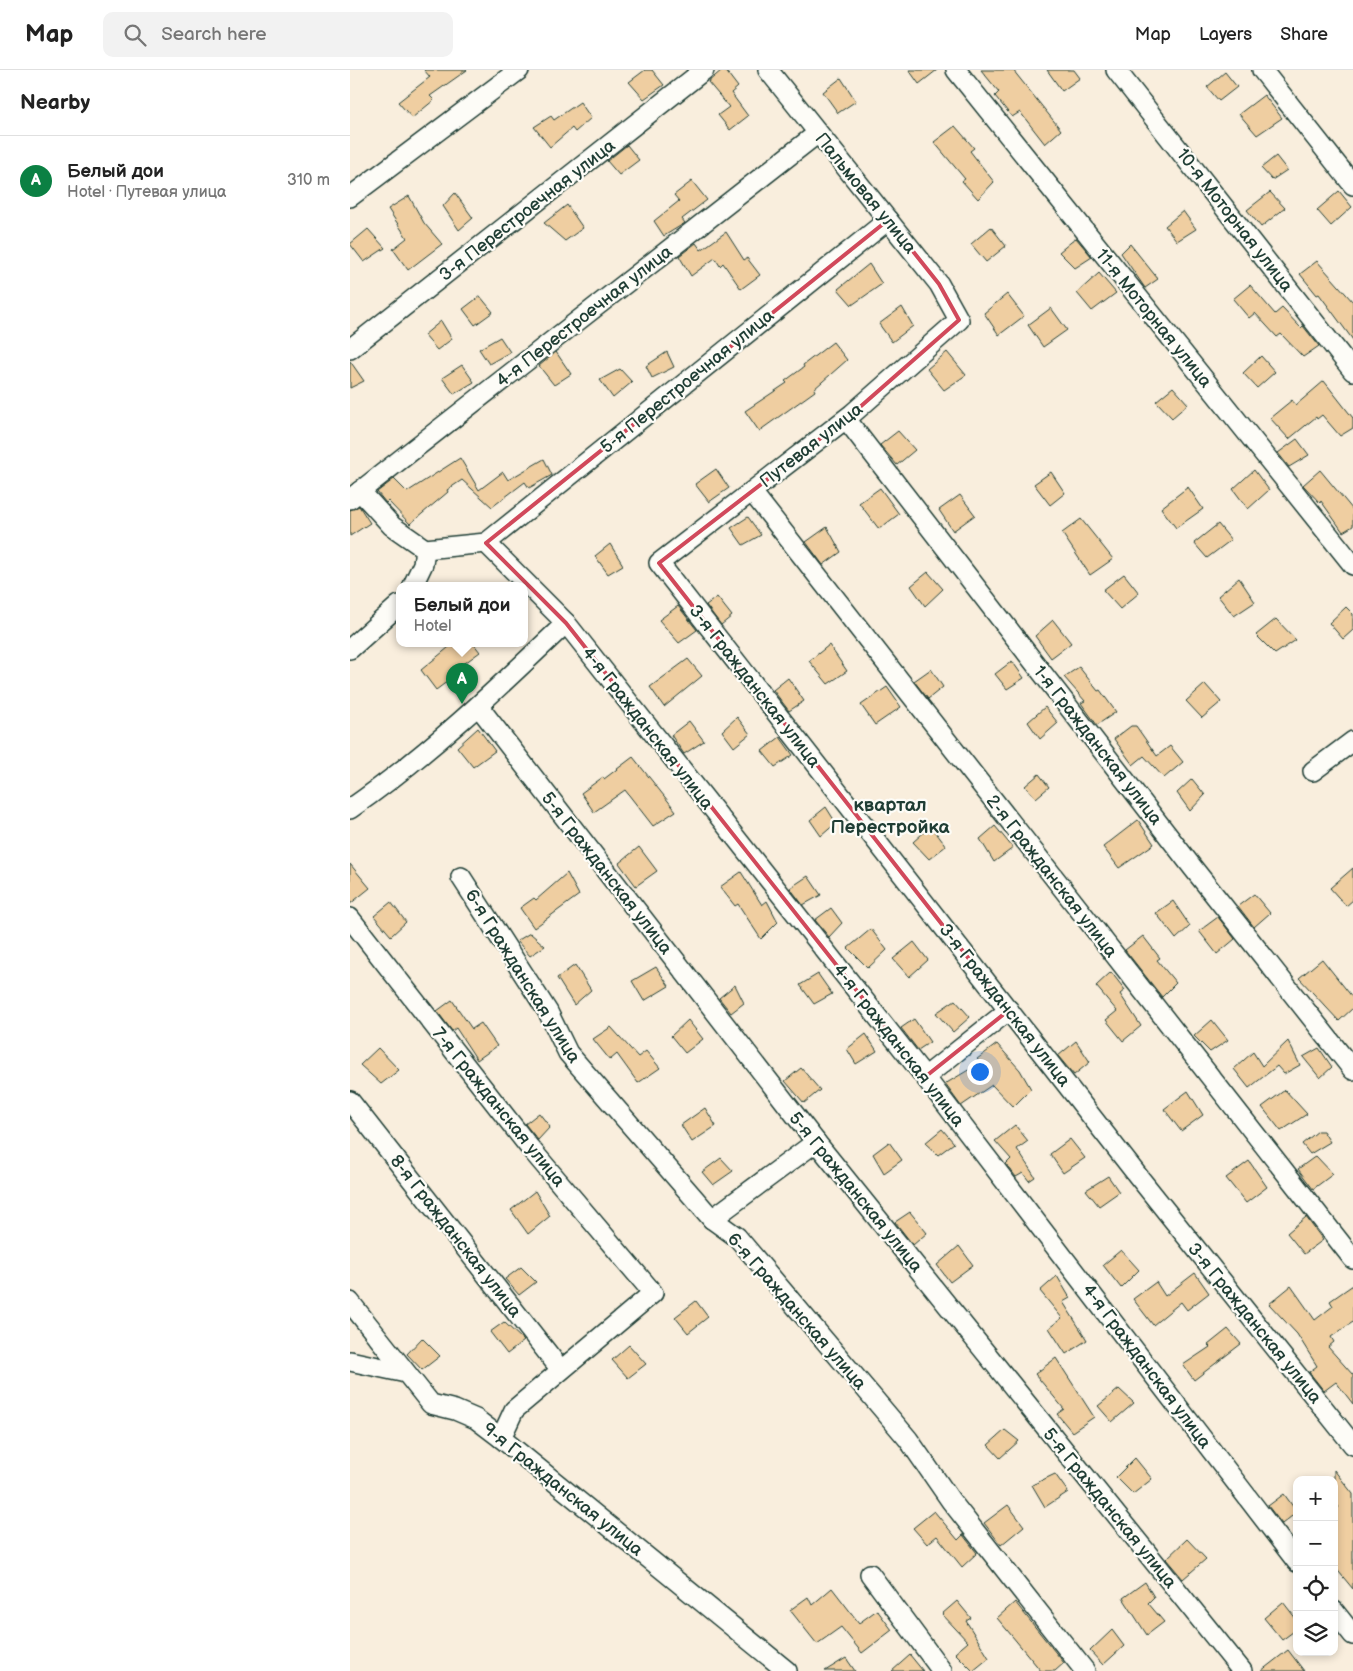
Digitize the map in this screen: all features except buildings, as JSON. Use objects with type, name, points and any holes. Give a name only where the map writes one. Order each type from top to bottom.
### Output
[{"type":"street","points":[[350,197],[519,70]]},
{"type":"street","name":"3-я Перестроечная улица","points":[[350,349],[704,70]]},
{"type":"street","name":"Пальмовая улица","points":[[768,70],[940,284],[958,320]]},
{"type":"street","name":"11-я Моторная улица","points":[[956,70],[1353,565]]},
{"type":"street","name":"10-я Моторная улица","points":[[1116,70],[1353,371]]},
{"type":"street","points":[[1262,70],[1353,186]]},
{"type":"street","name":"4-я Перестроечная улица","points":[[355,495],[818,133]]},
{"type":"street","name":"5-я Перестроечная улица","points":[[486,543],[888,220]]},
{"type":"street","name":"Путевая улица","points":[[659,563],[846,419],[958,320]]},
{"type":"street","name":"1-я Гражданская улица","points":[[846,419],[1193,868],[1353,1070]]},
{"type":"street","name":"2-я Гражданская улица","points":[[752,492],[1353,1259]]},
{"type":"street","points":[[355,495],[392,526],[425,549],[486,543]]},
{"type":"street","name":"4-я Гражданская улица","points":[[486,543],[525,582]]},
{"type":"street","points":[[414,582],[423,564],[425,549]]},
{"type":"street","name":"3-я Гражданская улица","points":[[659,563],[1138,1176],[1353,1445]]},
{"type":"street","name":"4-я Гражданская улица","points":[[528,585],[566,623],[925,1076],[1293,1557]]},
{"type":"street","points":[[350,650],[396,608]]},
{"type":"street","points":[[350,809],[383,786],[479,706],[566,623]]},
{"type":"street","name":"5-я Гражданская улица","points":[[479,706],[816,1142],[1242,1671]]},
{"type":"street","points":[[1313,771],[1353,741]]},
{"type":"street","name":"6-я Гражданская улица","points":[[461,877],[548,1012],[568,1053],[712,1219],[737,1237],[908,1439],[951,1501],[1085,1671]]},
{"type":"street","name":"7-я Гражданская улица","points":[[350,918],[530,1148],[653,1293],[561,1370]]},
{"type":"street","points":[[925,1076],[1009,1010]]},
{"type":"street","name":"8-я Гражданская улица","points":[[350,1101],[561,1370]]},
{"type":"street","points":[[712,1219],[816,1142]]},
{"type":"street","name":"9-я Гражданская улица","points":[[350,1302],[431,1404],[455,1410],[476,1420],[501,1438],[787,1671]]},
{"type":"street","points":[[350,1362],[406,1373]]},
{"type":"street","points":[[501,1438],[514,1410],[561,1370]]},
{"type":"street","points":[[870,1574],[942,1671]]},
{"type":"street","points":[[1338,1616],[1353,1636]]},
{"type":"highlighted area","points":[[888,220],[939,284],[959,320],[852,414],[659,563],[1009,1010],[925,1077],[566,623],[486,543]]},
{"type":"place","name":"Белый дои","points":[[462,704]]},
{"type":"district","name":"квартал Перестройка","points":[[890,815]]}]
